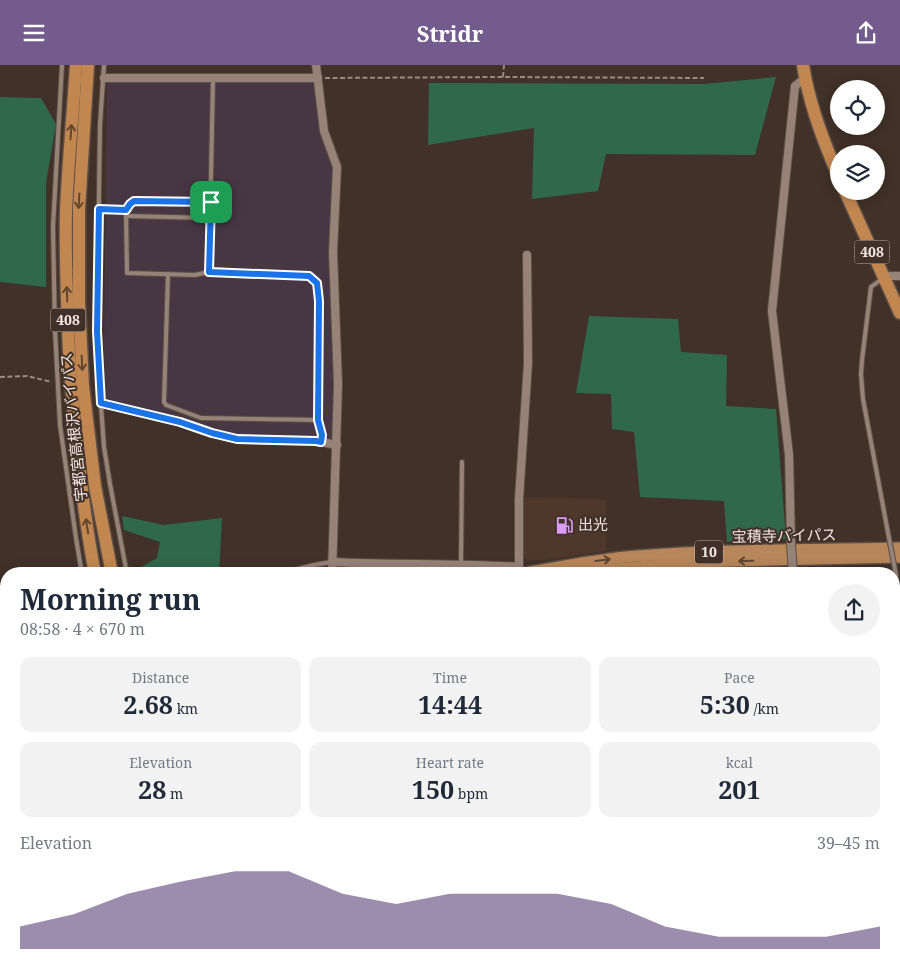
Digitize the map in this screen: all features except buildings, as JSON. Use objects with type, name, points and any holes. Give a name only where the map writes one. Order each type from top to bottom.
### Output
[{"type":"highway","name":"宇都宮高根沢バイパス","points":[[76,65],[66,211],[68,333],[79,472],[94,567]]},
{"type":"highway","name":"宇都宮高根沢バイパス","points":[[88,65],[79,209],[79,302],[84,386],[96,486],[111,567]]},
{"type":"highway","points":[[804,71],[811,103],[830,156]]},
{"type":"highway","name":"408","points":[[849,200],[900,313]]},
{"type":"main road","name":"宝積寺バイパス","points":[[548,567],[582,562],[689,553],[900,548]]},
{"type":"main road","name":"宝積寺バイパス","points":[[633,567],[692,562],[900,557]]},
{"type":"street","points":[[316,65],[321,117],[336,167],[334,252],[338,384],[333,567]]},
{"type":"street","points":[[793,567],[789,455],[772,311],[795,86],[804,71]]},
{"type":"street","points":[[104,78],[318,78]]},
{"type":"street","points":[[520,567],[519,499],[528,363],[527,255]]},
{"type":"street","points":[[884,278],[900,276]]},
{"type":"street","points":[[101,403],[180,422],[237,439],[316,441],[337,445]]},
{"type":"street","points":[[333,562],[461,564],[486,567]]},
{"type":"lane","points":[[62,65],[53,227],[55,330],[60,425],[81,567]]},
{"type":"lane","points":[[104,65],[100,125],[97,331],[104,447],[126,567]]},
{"type":"lane","points":[[209,272],[213,79]]},
{"type":"lane","points":[[211,202],[134,201],[130,204],[126,210],[127,273],[195,275],[209,272],[309,276],[317,283],[319,301],[318,420],[322,435],[321,442]]},
{"type":"lane","points":[[99,209],[126,210]]},
{"type":"lane","points":[[126,216],[210,218]]},
{"type":"lane","points":[[168,274],[164,402],[166,405],[201,419],[318,420]]},
{"type":"lane","points":[[884,278],[871,287],[861,374],[863,399],[894,567]]},
{"type":"lane","points":[[461,564],[462,462]]},
{"type":"lane","points":[[96,486],[110,484]]},
{"type":"lane","points":[[306,567],[333,562]]},
{"type":"path","points":[[504,65],[504,77]]},
{"type":"path","points":[[318,78],[704,78]]},
{"type":"path","points":[[0,377],[27,376],[58,384]]},
{"type":"shaded area","points":[[107,83],[311,83],[315,85],[320,133],[334,167],[335,379],[333,440],[318,437],[235,435],[175,416],[117,403],[106,397],[104,347]]},
{"type":"shaded area","name":"出光","points":[[523,497],[606,499],[606,551],[544,560],[527,560],[523,557]]},
{"type":"green space","points":[[776,77],[755,155],[606,154],[598,191],[532,199],[534,128],[428,145],[429,83],[704,84]]},
{"type":"green space","points":[[0,97],[41,98],[56,124],[46,183],[46,287],[0,282]]},
{"type":"green space","points":[[589,316],[678,319],[681,352],[727,355],[726,406],[776,409],[786,539],[727,542],[724,501],[640,497],[634,432],[612,429],[611,394],[576,393]]},
{"type":"green space","points":[[122,516],[164,525],[222,518],[219,567],[142,567],[157,558],[160,542],[124,530]]},
{"type":"place","name":"出光","points":[[564,525]]},
{"type":"route","points":[[134,201],[211,202],[209,272],[309,276],[317,283],[319,289],[318,420],[322,435],[321,442],[237,439],[180,422],[101,403],[97,331],[99,209],[126,210],[134,201]]}]
